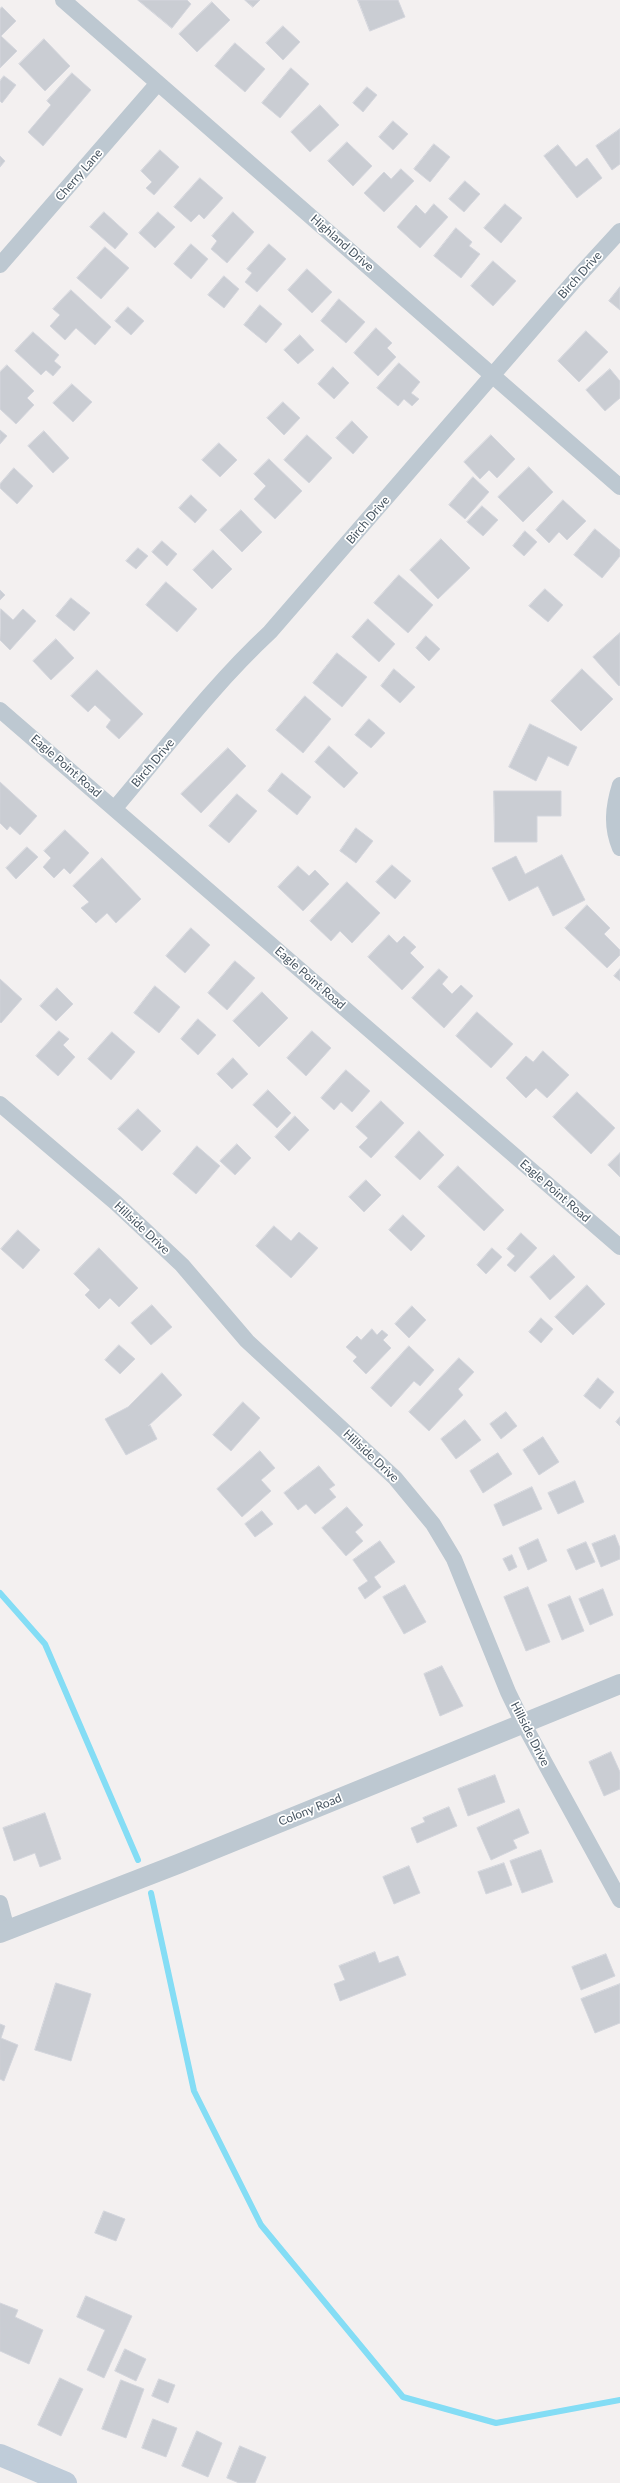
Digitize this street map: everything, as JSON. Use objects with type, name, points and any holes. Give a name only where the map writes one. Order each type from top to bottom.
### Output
[{"type":"main road","points":[[0,2455],[66,2483]]},
{"type":"street","name":"Highland Drive","points":[[63,0],[620,486]]},
{"type":"street","name":"Cherry Lane","points":[[0,265],[158,83]]},
{"type":"street","name":"Birch Drive","points":[[115,808],[208,698],[248,653],[270,632],[574,280],[620,231]]},
{"type":"street","name":"Eagle Point Road","points":[[0,710],[115,808],[620,1247]]},
{"type":"street","points":[[620,786],[614,812],[615,833],[620,848]]},
{"type":"street","name":"Hillside Drive","points":[[0,1104],[116,1203],[182,1265],[247,1341],[395,1478],[415,1500],[433,1524],[454,1559],[523,1724],[620,1900]]},
{"type":"street","name":"Colony Road","points":[[4,1932],[620,1684]]},
{"type":"street","points":[[0,1903],[4,1932]]},
{"type":"building","points":[[138,0],[187,0],[191,4],[172,28]]},
{"type":"building","points":[[245,0],[260,0],[253,7]]},
{"type":"building","points":[[358,0],[398,0],[405,17],[370,31]]},
{"type":"building","points":[[212,2],[230,20],[197,52],[179,34]]},
{"type":"building","points":[[2,7],[16,21],[1,36],[17,51],[0,68],[0,9]]},
{"type":"building","points":[[283,26],[300,42],[283,60],[266,43]]},
{"type":"building","points":[[44,39],[70,66],[45,91],[19,64]]},
{"type":"building","points":[[235,43],[265,69],[245,92],[215,66]]},
{"type":"building","points":[[291,68],[309,84],[280,118],[262,103]]},
{"type":"building","points":[[72,73],[91,90],[43,146],[28,132],[51,105],[47,101]]},
{"type":"building","points":[[4,76],[16,85],[2,103],[0,101],[0,81]]},
{"type":"building","points":[[367,87],[377,95],[363,112],[353,103]]},
{"type":"building","points":[[320,105],[339,125],[310,152],[291,132]]},
{"type":"building","points":[[393,121],[408,134],[393,150],[379,137]]},
{"type":"building","points":[[620,129],[620,164],[612,170],[596,146]]},
{"type":"building","points":[[347,142],[372,166],[353,186],[328,161]]},
{"type":"building","points":[[434,144],[450,157],[430,182],[414,169]]},
{"type":"building","points":[[558,145],[576,167],[587,158],[602,178],[577,198],[544,156]]},
{"type":"building","points":[[160,150],[179,167],[154,195],[146,188],[152,182],[141,171]]},
{"type":"building","points":[[0,156],[5,161],[0,167]]},
{"type":"building","points":[[401,169],[414,181],[384,212],[364,193],[384,172],[391,179]]},
{"type":"building","points":[[200,178],[223,198],[204,219],[199,214],[191,222],[174,207]]},
{"type":"building","points":[[465,181],[480,194],[464,212],[449,199]]},
{"type":"building","points":[[434,204],[448,217],[420,248],[397,227],[416,205],[425,214]]},
{"type":"building","points":[[505,204],[522,218],[501,243],[484,228]]},
{"type":"building","points":[[104,212],[128,234],[115,249],[90,227]]},
{"type":"building","points":[[158,212],[175,227],[155,248],[139,233]]},
{"type":"building","points":[[233,212],[254,232],[227,263],[211,249],[217,241],[212,236]]},
{"type":"building","points":[[456,228],[472,242],[469,246],[480,254],[461,278],[434,256]]},
{"type":"building","points":[[191,244],[208,259],[191,279],[174,264]]},
{"type":"building","points":[[269,244],[286,259],[257,292],[245,282],[252,273],[247,269]]},
{"type":"building","points":[[105,247],[129,268],[101,299],[77,278]]},
{"type":"building","points":[[493,261],[516,281],[493,306],[471,286]]},
{"type":"building","points":[[307,269],[332,292],[312,313],[288,290]]},
{"type":"building","points":[[224,276],[239,289],[224,308],[208,295]]},
{"type":"building","points":[[620,287],[620,310],[609,301]]},
{"type":"building","points":[[71,290],[111,327],[95,345],[76,328],[65,340],[50,326],[60,315],[53,309]]},
{"type":"building","points":[[339,299],[365,322],[346,343],[321,321]]},
{"type":"building","points":[[260,305],[282,324],[266,343],[244,325]]},
{"type":"building","points":[[128,307],[144,321],[131,335],[115,321]]},
{"type":"building","points":[[376,328],[392,343],[387,348],[396,357],[378,376],[354,353]]},
{"type":"building","points":[[586,331],[608,352],[579,382],[558,361]]},
{"type":"building","points":[[33,332],[59,355],[54,361],[61,367],[53,376],[46,370],[41,375],[15,351]]},
{"type":"building","points":[[300,335],[314,350],[298,364],[284,350]]},
{"type":"building","points":[[399,363],[420,382],[411,393],[419,399],[412,406],[404,399],[398,406],[377,388]]},
{"type":"building","points":[[7,365],[34,391],[27,398],[34,405],[16,424],[0,409],[0,372]]},
{"type":"building","points":[[333,367],[349,383],[334,399],[318,384]]},
{"type":"building","points":[[610,369],[620,381],[620,398],[605,411],[586,390]]},
{"type":"building","points":[[72,384],[92,402],[73,422],[53,403]]},
{"type":"building","points":[[283,402],[300,418],[284,435],[267,418]]},
{"type":"building","points":[[352,421],[368,437],[353,454],[336,438]]},
{"type":"building","points":[[0,430],[7,436],[0,444]]},
{"type":"building","points":[[44,431],[69,458],[53,473],[28,446]]},
{"type":"building","points":[[307,435],[332,458],[309,483],[284,460]]},
{"type":"building","points":[[491,435],[515,459],[497,478],[489,470],[480,479],[464,462]]},
{"type":"building","points":[[219,443],[237,460],[220,477],[202,460]]},
{"type":"building","points":[[269,459],[302,491],[275,519],[254,499],[266,486],[254,474]]},
{"type":"building","points":[[529,467],[553,492],[523,522],[498,497]]},
{"type":"building","points":[[14,468],[33,486],[17,504],[0,488],[0,484]]},
{"type":"building","points":[[473,477],[489,492],[465,519],[449,505]]},
{"type":"building","points":[[191,495],[207,510],[195,523],[179,508]]},
{"type":"building","points":[[563,500],[586,521],[567,540],[559,532],[549,543],[536,530]]},
{"type":"building","points":[[482,506],[498,520],[483,536],[467,522]]},
{"type":"building","points":[[241,510],[262,532],[242,552],[220,530]]},
{"type":"building","points":[[595,529],[620,550],[620,556],[602,578],[574,555]]},
{"type":"building","points":[[525,531],[537,542],[524,556],[513,546]]},
{"type":"building","points":[[441,539],[470,568],[438,599],[410,570]]},
{"type":"building","points":[[162,541],[177,554],[167,566],[152,552]]},
{"type":"building","points":[[138,548],[148,556],[136,569],[126,561]]},
{"type":"building","points":[[213,550],[232,569],[212,589],[193,570]]},
{"type":"building","points":[[399,575],[433,605],[408,633],[374,603]]},
{"type":"building","points":[[166,582],[197,609],[177,632],[146,605]]},
{"type":"building","points":[[545,589],[563,605],[548,622],[529,606]]},
{"type":"building","points":[[0,590],[5,595],[0,600]]},
{"type":"building","points":[[71,598],[90,613],[74,631],[56,616]]},
{"type":"building","points":[[1,609],[13,620],[23,609],[36,621],[10,650],[0,640]]},
{"type":"building","points":[[368,619],[395,644],[379,662],[352,637]]},
{"type":"building","points":[[620,633],[620,685],[619,686],[593,657]]},
{"type":"building","points":[[426,636],[440,649],[429,661],[416,648]]},
{"type":"building","points":[[56,639],[74,658],[51,680],[33,661]]},
{"type":"building","points":[[337,653],[367,677],[342,707],[313,683]]},
{"type":"building","points":[[394,669],[415,687],[400,703],[381,686]]},
{"type":"building","points":[[582,669],[613,699],[581,731],[551,701]]},
{"type":"building","points":[[97,670],[143,714],[119,739],[106,727],[111,720],[95,705],[88,712],[71,696]]},
{"type":"building","points":[[305,696],[331,719],[303,753],[276,730]]},
{"type":"building","points":[[369,719],[385,733],[371,748],[355,735]]},
{"type":"building","points":[[530,724],[577,747],[568,766],[548,756],[536,781],[509,767]]},
{"type":"building","points":[[329,746],[358,773],[344,788],[315,762]]},
{"type":"building","points":[[228,748],[246,766],[201,813],[181,794]]},
{"type":"building","points":[[282,773],[311,797],[297,815],[268,791]]},
{"type":"building","points":[[0,782],[37,816],[20,835],[10,826],[7,830],[0,823]]},
{"type":"building","points":[[494,791],[561,791],[561,816],[537,816],[537,842],[495,842]]},
{"type":"building","points":[[237,794],[257,811],[229,843],[209,826]]},
{"type":"building","points":[[356,828],[373,841],[356,863],[340,851]]},
{"type":"building","points":[[65,830],[89,853],[70,874],[64,868],[54,878],[43,867],[51,858],[44,851]]},
{"type":"building","points":[[27,847],[38,857],[16,879],[6,868]]},
{"type":"building","points":[[562,855],[585,900],[553,916],[538,886],[509,901],[492,868],[516,856],[525,874]]},
{"type":"building","points":[[102,858],[141,899],[116,923],[107,913],[96,923],[81,908],[89,902],[73,886]]},
{"type":"building","points":[[392,865],[411,881],[395,899],[376,882]]},
{"type":"building","points":[[298,866],[309,876],[315,870],[329,884],[303,911],[278,887]]},
{"type":"building","points":[[347,882],[380,913],[352,943],[340,931],[331,941],[310,921]]},
{"type":"building","points":[[587,905],[610,928],[604,934],[620,950],[620,955],[607,968],[565,928]]},
{"type":"building","points":[[191,928],[210,945],[185,973],[166,956]]},
{"type":"building","points":[[389,935],[397,943],[404,936],[416,947],[410,953],[424,967],[402,990],[368,957]]},
{"type":"building","points":[[235,961],[255,978],[227,1010],[208,993]]},
{"type":"building","points":[[439,969],[448,977],[442,984],[452,994],[461,985],[473,996],[444,1028],[412,998]]},
{"type":"building","points":[[620,969],[620,981],[614,976]]},
{"type":"building","points":[[0,979],[22,999],[1,1023],[0,1022]]},
{"type":"building","points":[[155,986],[180,1007],[159,1033],[134,1013]]},
{"type":"building","points":[[57,988],[73,1004],[56,1021],[40,1006]]},
{"type":"building","points":[[262,992],[288,1018],[259,1047],[233,1021]]},
{"type":"building","points":[[477,1012],[513,1044],[491,1068],[456,1036]]},
{"type":"building","points":[[198,1019],[216,1035],[198,1055],[181,1039]]},
{"type":"building","points":[[59,1031],[69,1039],[63,1045],[75,1057],[58,1076],[36,1056]]},
{"type":"building","points":[[312,1031],[331,1048],[306,1076],[287,1058]]},
{"type":"building","points":[[112,1032],[135,1052],[111,1080],[88,1059]]},
{"type":"building","points":[[543,1051],[569,1075],[547,1098],[536,1088],[526,1098],[506,1078],[526,1056],[533,1062]]},
{"type":"building","points":[[233,1058],[248,1074],[232,1089],[217,1074]]},
{"type":"building","points":[[346,1070],[370,1091],[352,1112],[341,1102],[334,1110],[321,1098]]},
{"type":"building","points":[[268,1090],[291,1113],[277,1128],[253,1105]]},
{"type":"building","points":[[577,1092],[615,1128],[591,1154],[553,1117]]},
{"type":"building","points":[[381,1101],[404,1123],[371,1158],[359,1147],[368,1138],[356,1127]]},
{"type":"building","points":[[138,1109],[161,1131],[142,1151],[118,1129]]},
{"type":"building","points":[[295,1116],[309,1130],[289,1151],[275,1137]]},
{"type":"building","points":[[419,1131],[444,1155],[420,1180],[395,1157]]},
{"type":"building","points":[[237,1144],[251,1158],[235,1175],[220,1161]]},
{"type":"building","points":[[197,1146],[220,1166],[196,1194],[173,1174]]},
{"type":"building","points":[[620,1153],[620,1177],[608,1165]]},
{"type":"building","points":[[458,1166],[504,1210],[484,1231],[438,1187]]},
{"type":"building","points":[[366,1180],[381,1195],[364,1212],[349,1197]]},
{"type":"building","points":[[403,1215],[425,1236],[411,1251],[389,1230]]},
{"type":"building","points":[[274,1226],[291,1241],[299,1232],[318,1248],[291,1278],[256,1246]]},
{"type":"building","points":[[18,1230],[40,1250],[23,1269],[1,1249]]},
{"type":"building","points":[[521,1233],[537,1248],[515,1272],[507,1265],[515,1256],[507,1249]]},
{"type":"building","points":[[99,1248],[138,1288],[119,1307],[110,1298],[99,1309],[85,1295],[90,1290],[74,1274]]},
{"type":"building","points":[[492,1248],[502,1257],[486,1274],[477,1265]]},
{"type":"building","points":[[554,1255],[575,1277],[550,1300],[530,1277]]},
{"type":"building","points":[[587,1285],[605,1304],[573,1335],[555,1317]]},
{"type":"building","points":[[152,1305],[172,1327],[151,1345],[131,1323]]},
{"type":"building","points":[[412,1306],[426,1320],[409,1338],[395,1324]]},
{"type":"building","points":[[541,1318],[553,1329],[541,1343],[529,1332]]},
{"type":"building","points":[[372,1329],[377,1335],[382,1330],[388,1335],[383,1340],[391,1348],[366,1374],[353,1361],[357,1357],[346,1347],[357,1336],[361,1340]]},
{"type":"building","points":[[119,1345],[135,1359],[120,1374],[105,1360]]},
{"type":"building","points":[[409,1346],[434,1370],[420,1386],[414,1381],[391,1407],[371,1388]]},
{"type":"building","points":[[459,1358],[474,1372],[458,1389],[463,1395],[429,1431],[409,1412]]},
{"type":"building","points":[[162,1373],[182,1395],[148,1426],[150,1425],[157,1439],[126,1455],[105,1419],[128,1407]]},
{"type":"building","points":[[598,1378],[614,1392],[600,1409],[584,1396]]},
{"type":"building","points":[[243,1402],[260,1418],[231,1451],[213,1435]]},
{"type":"building","points":[[506,1412],[517,1426],[501,1439],[490,1424]]},
{"type":"building","points":[[620,1417],[620,1426],[616,1422]]},
{"type":"building","points":[[465,1420],[481,1440],[456,1459],[441,1439]]},
{"type":"building","points":[[543,1437],[559,1462],[539,1475],[523,1450]]},
{"type":"building","points":[[260,1451],[275,1468],[261,1480],[271,1491],[242,1517],[217,1489]]},
{"type":"building","points":[[498,1453],[512,1474],[483,1493],[470,1471]]},
{"type":"building","points":[[319,1466],[335,1485],[329,1489],[336,1497],[315,1514],[306,1504],[298,1510],[284,1493]]},
{"type":"building","points":[[575,1481],[584,1502],[558,1514],[548,1493]]},
{"type":"building","points":[[532,1487],[542,1509],[503,1526],[494,1505]]},
{"type":"building","points":[[347,1507],[363,1525],[355,1532],[363,1541],[346,1556],[322,1528]]},
{"type":"building","points":[[262,1511],[273,1524],[255,1537],[245,1524]]},
{"type":"building","points":[[615,1535],[620,1548],[620,1559],[601,1567],[592,1544]]},
{"type":"building","points":[[538,1539],[547,1561],[528,1570],[519,1548]]},
{"type":"building","points":[[380,1541],[395,1562],[374,1577],[381,1587],[365,1599],[358,1588],[368,1581],[353,1560]]},
{"type":"building","points":[[586,1542],[595,1562],[576,1570],[567,1550]]},
{"type":"building","points":[[512,1555],[517,1567],[509,1571],[503,1559]]},
{"type":"building","points":[[405,1585],[426,1622],[404,1634],[383,1597]]},
{"type":"building","points":[[528,1587],[550,1642],[526,1651],[504,1597]]},
{"type":"building","points":[[603,1589],[613,1615],[590,1625],[579,1599]]},
{"type":"building","points":[[570,1596],[584,1631],[562,1640],[548,1605]]},
{"type":"building","points":[[442,1666],[463,1706],[440,1716],[424,1674]]},
{"type":"building","points":[[611,1752],[620,1772],[620,1789],[604,1796],[589,1762]]},
{"type":"building","points":[[495,1775],[505,1802],[468,1816],[458,1789]]},
{"type":"building","points":[[449,1807],[457,1826],[417,1843],[411,1828],[425,1822],[423,1818]]},
{"type":"building","points":[[519,1809],[529,1833],[513,1840],[517,1848],[491,1860],[477,1828]]},
{"type":"building","points":[[45,1813],[61,1859],[40,1867],[35,1853],[14,1861],[3,1828]]},
{"type":"building","points":[[541,1850],[553,1882],[522,1893],[510,1861]]},
{"type":"building","points":[[504,1863],[512,1885],[486,1894],[478,1872]]},
{"type":"building","points":[[409,1866],[420,1893],[394,1904],[383,1877]]},
{"type":"building","points":[[375,1952],[379,1963],[398,1956],[406,1975],[340,2001],[334,1984],[345,1980],[339,1966]]},
{"type":"building","points":[[606,1954],[615,1976],[581,1990],[572,1967]]},
{"type":"building","points":[[56,1983],[91,1994],[71,2061],[35,2050]]},
{"type":"building","points":[[620,1984],[620,2023],[595,2033],[581,1999]]},
{"type":"building","points":[[0,2024],[5,2026],[1,2038],[18,2045],[4,2081],[0,2079]]},
{"type":"building","points":[[104,2211],[125,2219],[116,2241],[95,2233]]},
{"type":"building","points":[[86,2296],[132,2316],[104,2378],[87,2370],[105,2330],[77,2317]]},
{"type":"building","points":[[0,2303],[18,2310],[15,2317],[43,2330],[29,2364],[0,2351]]},
{"type":"building","points":[[125,2349],[146,2359],[136,2381],[115,2371]]},
{"type":"building","points":[[60,2378],[83,2389],[61,2436],[38,2425]]},
{"type":"building","points":[[159,2379],[175,2385],[168,2403],[152,2396]]},
{"type":"building","points":[[121,2380],[144,2389],[126,2438],[102,2429]]},
{"type":"building","points":[[153,2419],[177,2428],[166,2457],[142,2448]]},
{"type":"building","points":[[197,2431],[222,2443],[208,2477],[182,2466]]},
{"type":"building","points":[[240,2446],[266,2457],[255,2483],[239,2483],[227,2478]]},
{"type":"waterway","points":[[0,1593],[45,1644],[138,1860]]},
{"type":"waterway","points":[[151,1893],[194,2091],[261,2225],[403,2397],[496,2423],[620,2400]]}]
